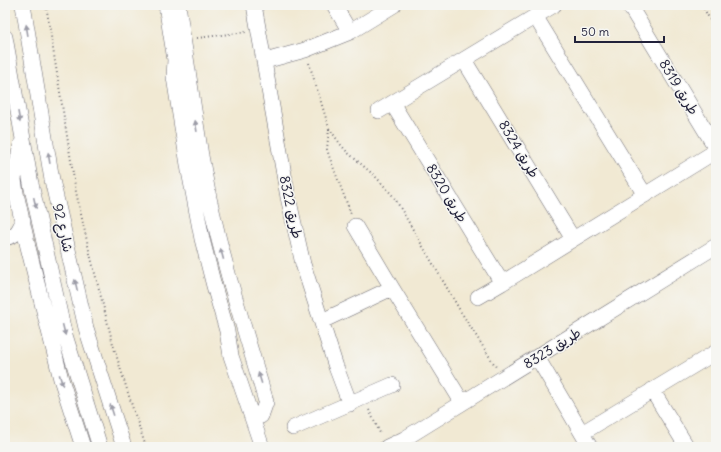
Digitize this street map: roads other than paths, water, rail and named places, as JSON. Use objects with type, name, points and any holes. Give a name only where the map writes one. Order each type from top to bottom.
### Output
[{"type":"street","name":"شارع 92","points":[[23,5],[52,180],[86,328],[124,447]]},
{"type":"street","points":[[158,5],[167,61],[174,77]]},
{"type":"street","points":[[166,5],[175,60],[174,77],[188,171],[202,239],[227,331],[234,369],[262,447]]},
{"type":"street","points":[[178,5],[210,205],[230,281],[265,398],[261,416]]},
{"type":"street","name":"طريق 8322","points":[[254,5],[288,197],[304,264],[336,367],[350,404]]},
{"type":"street","points":[[334,5],[350,32]]},
{"type":"street","points":[[265,61],[306,50],[350,32],[394,5]]},
{"type":"street","points":[[380,111],[554,5]]},
{"type":"street","name":"طريق 8319","points":[[628,5],[716,148]]},
{"type":"street","points":[[535,16],[645,195]]},
{"type":"street","name":"شارع 92","points":[[5,37],[31,184],[64,332],[100,447]]},
{"type":"street","name":"طريق 8324","points":[[464,60],[573,239]]},
{"type":"street","name":"طريق 8320","points":[[392,103],[502,283]]},
{"type":"street","points":[[23,137],[14,179],[16,193],[61,379],[82,447]]},
{"type":"street","points":[[478,297],[716,151]]},
{"type":"street","points":[[9,237],[19,230],[22,221]]},
{"type":"street","points":[[355,226],[462,402]]},
{"type":"street","points":[[9,237],[20,240],[28,247]]},
{"type":"street","name":"طريق 8323","points":[[385,443],[406,443],[462,402],[538,357],[716,246]]},
{"type":"street","points":[[322,321],[392,288]]},
{"type":"street","points":[[227,331],[240,354],[273,447]]},
{"type":"street","points":[[582,433],[716,352]]},
{"type":"street","points":[[538,357],[590,447]]},
{"type":"street","points":[[293,428],[392,385]]},
{"type":"street","points":[[652,390],[687,447]]}]
